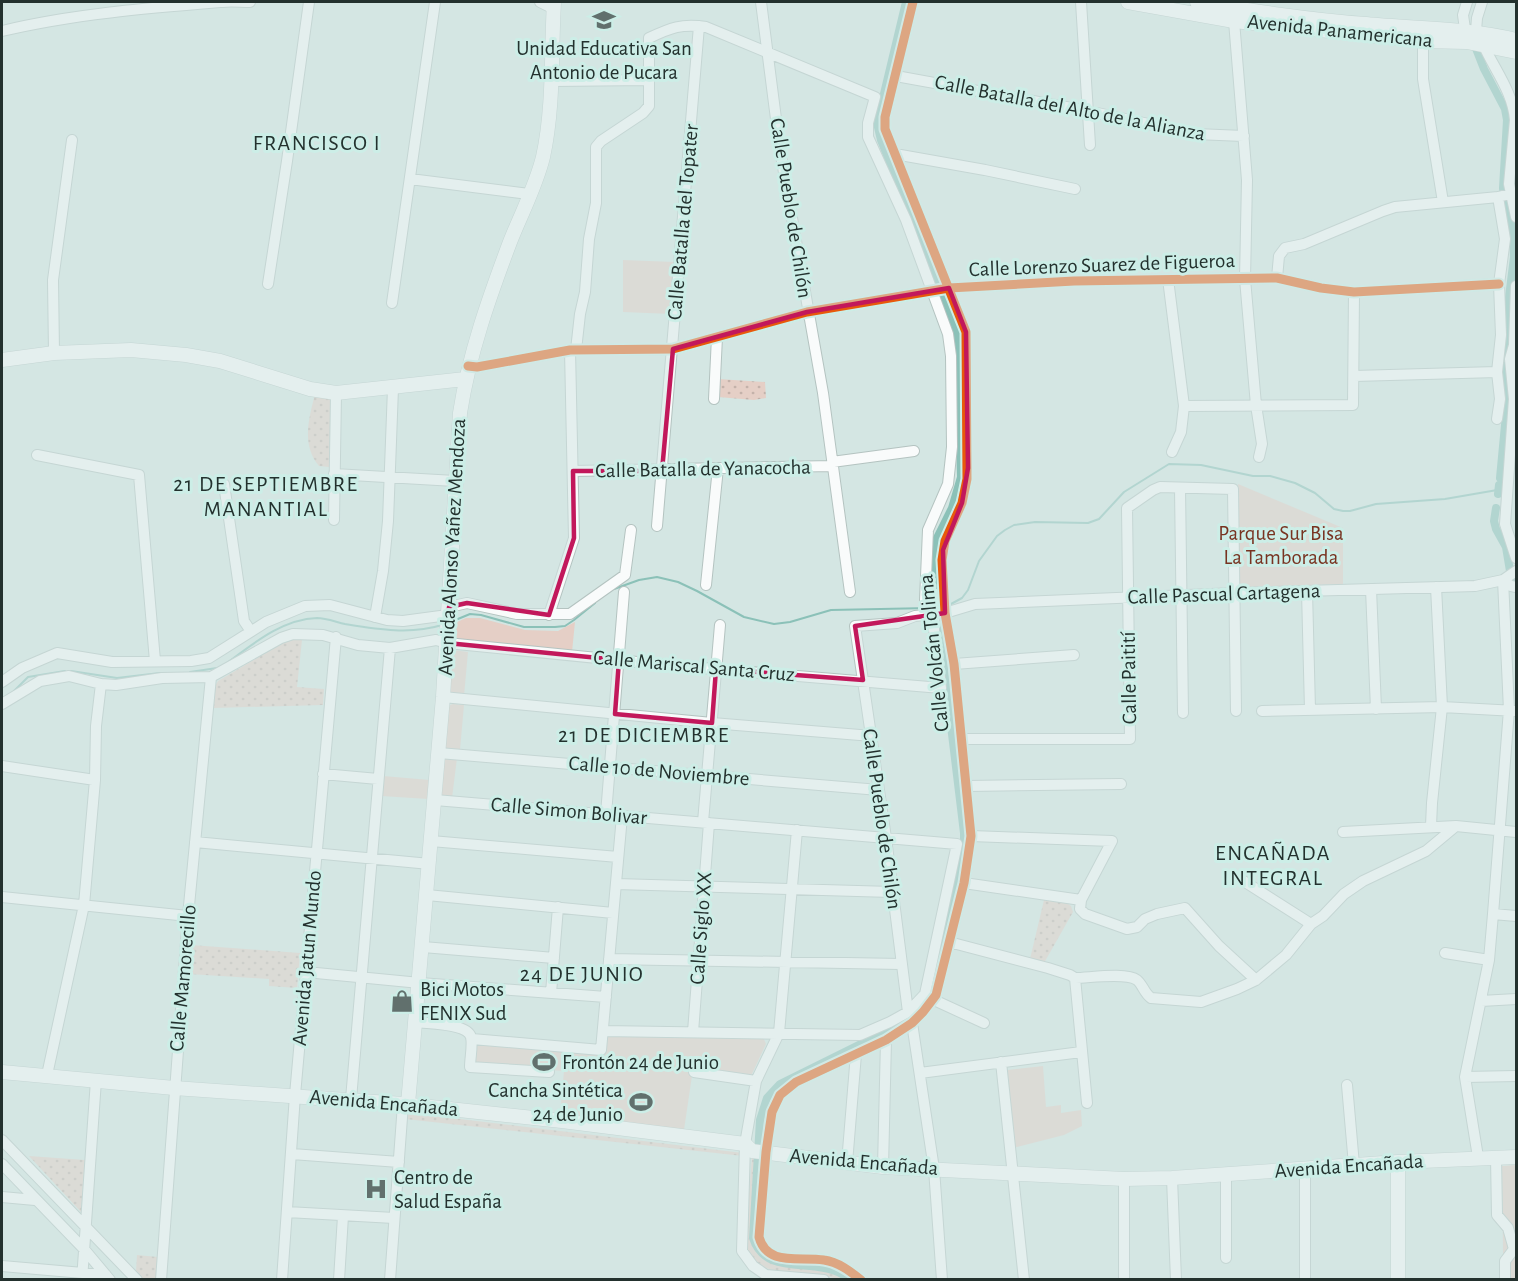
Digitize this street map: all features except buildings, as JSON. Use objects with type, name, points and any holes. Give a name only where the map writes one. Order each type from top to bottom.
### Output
[{"type":"main road","name":"Avenida Panamericana","points":[[1128,2],[1239,10],[1333,22],[1423,29],[1516,40]]},
{"type":"main road","name":"Avenida Panamericana","points":[[1197,2],[1422,40],[1475,36],[1516,52]]},
{"type":"main road","name":"Avenida Alonso Yañez Mendoza","points":[[405,1104],[420,983],[439,753],[460,413],[467,373],[491,292],[543,155],[551,81],[554,5]]},
{"type":"main road","name":"Calle Lorenzo Suarez de Figueroa","points":[[2,360],[54,353],[131,350],[186,355],[220,361],[310,389],[336,393],[393,388],[467,373]]},
{"type":"main road","name":"Avenida Encañada","points":[[2,1072],[174,1088],[405,1104],[574,1122],[883,1167],[1124,1179],[1226,1175],[1478,1157],[1516,1157]]},
{"type":"main road","points":[[1398,1162],[1398,1280]]},
{"type":"street","points":[[2,31],[126,10],[250,2]]},
{"type":"street","points":[[268,284],[309,2]]},
{"type":"street","points":[[392,303],[435,2]]},
{"type":"street","points":[[540,2],[554,5]]},
{"type":"street","name":"Calle Pueblo de Chilón","points":[[761,2],[780,150],[823,393],[850,592]]},
{"type":"street","name":"Calle Volcán Tolima","points":[[914,2],[885,117],[885,129],[942,290],[948,334],[952,447],[948,484],[928,530],[925,600]]},
{"type":"street","points":[[1081,2],[1090,145]]},
{"type":"street","points":[[1467,2],[1463,15],[1509,94],[1514,110],[1504,196],[1505,239],[1499,284],[1501,335],[1497,372],[1500,399],[1497,419]]},
{"type":"street","points":[[1475,36],[1482,2]]},
{"type":"street","points":[[1239,10],[1247,180],[1245,279],[1256,405],[1262,444],[1259,457]]},
{"type":"street","points":[[549,615],[574,538],[573,350],[585,292],[589,239],[597,203],[596,147],[646,109],[649,99],[649,38],[687,24],[699,26],[767,53]]},
{"type":"street","name":"Calle Batalla del Topater","points":[[657,526],[699,26]]},
{"type":"street","points":[[1422,40],[1423,79],[1443,202]]},
{"type":"street","name":"Calle Volcán Tolima","points":[[767,53],[875,97],[868,123],[868,137],[906,220],[966,333],[968,468],[962,503],[943,550],[945,599],[940,613],[954,664],[971,836],[964,883],[934,1000],[910,1018]]},
{"type":"street","name":"Calle Batalla del Alto de la Alianza","points":[[896,76],[1088,111],[1195,134],[1244,136]]},
{"type":"street","points":[[551,81],[649,80]]},
{"type":"street","points":[[54,353],[53,280],[72,140]]},
{"type":"street","points":[[895,154],[1075,189]]},
{"type":"street","points":[[410,179],[529,194]]},
{"type":"street","points":[[1277,278],[1279,256],[1285,248],[1304,244],[1395,207],[1504,196]]},
{"type":"street","points":[[1504,196],[1516,217]]},
{"type":"street","name":"Calle Lorenzo Suarez de Figueroa","points":[[467,373],[477,367],[573,350],[673,349],[807,312],[942,290],[1074,281],[1168,279],[1277,278],[1321,288],[1354,292],[1499,284]]},
{"type":"street","points":[[1168,279],[1184,406],[1181,432],[1172,452]]},
{"type":"street","points":[[1516,285],[1514,345],[1510,359],[1514,418],[1510,488],[1505,524],[1516,558]]},
{"type":"street","points":[[1184,406],[1353,405],[1354,292]]},
{"type":"street","points":[[714,399],[717,337]]},
{"type":"street","points":[[1354,376],[1497,372]]},
{"type":"street","points":[[1514,399],[1516,387]]},
{"type":"street","points":[[375,617],[388,521],[393,388]]},
{"type":"street","points":[[334,520],[336,393]]},
{"type":"street","name":"Calle Batalla de Yanacocha","points":[[573,471],[663,471],[833,464],[914,451]]},
{"type":"street","points":[[37,455],[139,475],[155,661]]},
{"type":"street","points":[[706,585],[718,468]]},
{"type":"street","points":[[334,474],[455,481]]},
{"type":"street","points":[[224,484],[244,621],[250,630]]},
{"type":"street","name":"Calle Paitití","points":[[962,739],[1130,739],[1127,508],[1152,490],[1168,486],[1180,488]]},
{"type":"street","points":[[1183,713],[1180,488],[1233,489],[1236,711]]},
{"type":"street","points":[[2,682],[22,668],[57,653],[112,662],[191,661],[209,658],[250,630],[305,606],[330,605],[375,617],[403,621],[448,617],[467,603],[517,614],[570,614],[625,574],[631,530]]},
{"type":"street","points":[[1510,575],[1511,586],[1516,587]]},
{"type":"street","points":[[1478,1157],[1465,1077],[1489,960],[1499,830],[1513,710],[1510,575]]},
{"type":"street","name":"Calle Pascual Cartagena","points":[[855,626],[897,623],[915,616],[940,613],[975,604],[1483,586],[1510,575]]},
{"type":"street","points":[[1431,826],[1442,707],[1436,587]]},
{"type":"street","points":[[1371,589],[1376,709]]},
{"type":"street","points":[[1307,591],[1310,710]]},
{"type":"street","points":[[606,814],[624,592]]},
{"type":"street","name":"Calle Mariscal Santa Cruz","points":[[211,677],[281,638],[306,633],[336,637],[358,645],[390,648],[436,639],[447,643],[619,660],[941,687],[934,630],[940,613]]},
{"type":"street","name":"Calle Siglo XX","points":[[693,1032],[704,886],[707,775],[720,625]]},
{"type":"street","name":"Calle Pueblo de Chilón","points":[[855,626],[886,838],[901,964],[934,1169],[942,1280]]},
{"type":"street","name":"Avenida Jatun Mundo","points":[[282,1280],[295,1095],[336,637]]},
{"type":"street","points":[[351,1100],[390,648]]},
{"type":"street","points":[[954,664],[1074,655]]},
{"type":"street","points":[[2,704],[40,681],[69,676],[101,684],[116,685],[162,678],[211,677]]},
{"type":"street","name":"Calle Mamorecillo","points":[[161,1280],[188,916],[211,677]]},
{"type":"street","points":[[46,1075],[84,905],[101,684]]},
{"type":"street","points":[[443,697],[872,736]]},
{"type":"street","points":[[1262,711],[1442,707],[1513,710]]},
{"type":"street","name":"Calle 10 de Noviembre","points":[[439,753],[879,790]]},
{"type":"street","points":[[2,766],[95,780]]},
{"type":"street","points":[[323,774],[378,779]]},
{"type":"street","points":[[966,786],[1121,784]]},
{"type":"street","name":"Calle Simon Bolivar","points":[[435,800],[797,830]]},
{"type":"street","points":[[472,1039],[601,1050],[622,816]]},
{"type":"street","points":[[1343,832],[1431,826],[1516,832]]},
{"type":"street","points":[[949,942],[1048,968],[1076,978],[1131,976],[1140,982],[1151,998],[1201,1002],[1256,980],[1286,955],[1311,924],[1323,916],[1344,894],[1363,882],[1426,851],[1456,826]]},
{"type":"street","points":[[824,1280],[766,1275],[753,1266],[742,1251],[756,1150],[780,1095],[796,1082],[886,1040],[910,1018],[925,994],[957,844],[797,830],[779,1033],[756,1081],[756,1150],[759,1237],[764,1250],[775,1257],[823,1260],[850,1271],[861,1280]]},
{"type":"street","points":[[971,836],[1112,841],[1081,900],[1080,909],[1085,914],[1127,929],[1137,927],[1157,914],[1185,908],[1219,946],[1256,980]]},
{"type":"street","points":[[431,841],[618,857]]},
{"type":"street","points":[[195,842],[430,864]]},
{"type":"street","points":[[1242,880],[1311,924]]},
{"type":"street","points":[[964,883],[1081,900]]},
{"type":"street","points":[[616,884],[892,891]]},
{"type":"street","points":[[427,894],[613,913]]},
{"type":"street","points":[[2,897],[188,916]]},
{"type":"street","points":[[551,993],[558,908]]},
{"type":"street","points":[[1493,914],[1516,916]]},
{"type":"street","points":[[423,947],[554,958]]},
{"type":"street","points":[[1445,953],[1489,960]]},
{"type":"street","points":[[609,959],[901,964]]},
{"type":"street","points":[[306,972],[606,997]]},
{"type":"street","points":[[1076,978],[1087,1103]]},
{"type":"street","points":[[1481,1001],[1516,999]]},
{"type":"street","points":[[934,1000],[984,1023]]},
{"type":"street","points":[[603,1031],[860,1035],[890,1022],[910,1018]]},
{"type":"street","points":[[416,1022],[460,1027],[469,1032],[472,1039],[470,1067],[549,1072]]},
{"type":"street","points":[[883,1167],[886,1040]]},
{"type":"street","points":[[920,1073],[1082,1052]]},
{"type":"street","points":[[847,1163],[856,1054]]},
{"type":"street","points":[[1001,1062],[1024,1280]]},
{"type":"street","points":[[694,1072],[756,1081]]},
{"type":"street","points":[[1465,1077],[1516,1076]]},
{"type":"street","points":[[82,1277],[96,1080]]},
{"type":"street","points":[[1347,1085],[1354,1165]]},
{"type":"street","name":"Avenida Alonso Yañez Mendoza","points":[[390,1280],[405,1104]]},
{"type":"street","points":[[2,1140],[137,1280]]},
{"type":"street","points":[[292,1154],[399,1162]]},
{"type":"street","points":[[1496,1157],[1497,1215],[1508,1228],[1514,1250],[1505,1261],[1505,1280]]},
{"type":"street","points":[[2,1164],[108,1277]]},
{"type":"street","points":[[1305,1169],[1305,1280]]},
{"type":"street","points":[[1226,1175],[1226,1258]]},
{"type":"street","points":[[1172,1178],[1176,1280]]},
{"type":"street","points":[[1124,1179],[1124,1280]]},
{"type":"street","points":[[2,1197],[35,1200]]},
{"type":"street","points":[[287,1212],[394,1218]]},
{"type":"street","points":[[339,1280],[343,1216]]},
{"type":"street","points":[[2,1266],[82,1277],[108,1277]]},
{"type":"highlighted area","points":[[949,288],[966,332],[968,468],[962,503],[943,550],[945,613],[855,626],[863,680],[716,669],[712,723],[615,714],[619,660],[447,643],[449,607],[467,603],[549,615],[574,538],[573,471],[662,471],[673,349],[807,312]]},
{"type":"green space","points":[[623,260],[675,262],[671,314],[623,312]]},
{"type":"green space","points":[[718,379],[765,382],[766,398],[754,400],[718,397]]},
{"type":"green space","points":[[315,394],[331,398],[329,467],[319,466],[313,458],[308,440]]},
{"type":"green space","name":"Parque Sur Bisa La Tamborada","points":[[1238,484],[1343,528],[1343,584],[1244,587],[1239,584]]},
{"type":"green space","points":[[466,618],[480,618],[525,630],[558,631],[575,622],[572,652],[457,640],[453,635],[455,623]]},
{"type":"green space","points":[[291,640],[302,640],[297,687],[324,689],[323,705],[214,708],[210,703],[213,689],[218,681]]},
{"type":"green space","points":[[453,650],[468,652],[464,696],[449,692]]},
{"type":"green space","points":[[464,705],[460,750],[447,749],[444,746],[447,706]]},
{"type":"green space","points":[[445,756],[457,758],[452,798],[442,797],[440,794]]},
{"type":"green space","points":[[383,776],[430,780],[428,799],[381,796]]},
{"type":"green space","points":[[1044,900],[1065,902],[1071,906],[1073,912],[1044,963],[1030,959]]},
{"type":"green space","points":[[191,945],[300,953],[297,988],[269,986],[269,979],[189,974]]},
{"type":"green space","points":[[608,1035],[763,1037],[766,1044],[751,1076],[693,1069],[684,1130],[560,1115],[564,1071],[474,1065],[476,1044],[605,1055]]},
{"type":"green space","points":[[1043,1066],[1046,1107],[1061,1105],[1061,1113],[1081,1110],[1082,1126],[1064,1135],[1013,1148],[1005,1074],[1008,1070]]},
{"type":"green space","points":[[408,1113],[743,1153],[743,1156],[405,1119]]},
{"type":"green space","points":[[29,1156],[85,1160],[81,1212]]},
{"type":"green space","points":[[752,1157],[761,1157],[762,1251],[829,1265],[855,1279],[836,1279],[780,1271],[762,1267],[754,1261],[745,1242]]},
{"type":"green space","points":[[1516,1165],[1516,1279],[1508,1279],[1508,1262],[1503,1254],[1502,1166]]},
{"type":"green space","points":[[137,1255],[158,1257],[156,1279],[143,1279],[136,1271]]},
{"type":"waterway","points":[[906,2],[877,123],[881,140],[957,335],[961,477],[952,508],[935,542],[935,585]]},
{"type":"waterway","points":[[1475,46],[1505,109],[1507,120],[1503,188],[1513,231],[1514,257],[1507,313],[1508,348],[1502,364],[1507,404],[1500,478]]},
{"type":"waterway","points":[[951,604],[962,598],[968,590],[979,561],[997,536],[1005,530],[1014,525],[1035,522],[1088,523],[1099,519],[1124,492],[1169,464],[1201,465],[1253,476],[1270,476],[1295,483],[1315,493],[1334,509],[1343,511],[1376,504],[1445,499],[1503,489]]},
{"type":"waterway","points":[[1498,494],[1499,485]]},
{"type":"waterway","points":[[1496,508],[1494,521],[1496,529],[1506,547],[1510,571],[1516,578]]},
{"type":"waterway","points":[[614,589],[639,580],[657,577],[678,582],[744,617],[774,624],[790,622],[831,610],[930,608]]},
{"type":"waterway","points":[[453,621],[470,614],[524,627],[565,626],[595,603]]},
{"type":"waterway","points":[[227,663],[269,633],[304,619],[320,618],[369,628],[393,630],[418,630],[442,625]]},
{"type":"waterway","points":[[928,1001],[964,850],[964,833],[939,627]]},
{"type":"waterway","points":[[190,672],[217,668]]},
{"type":"waterway","points":[[14,691],[28,677],[65,671]]},
{"type":"waterway","points":[[71,671],[117,678],[160,673]]},
{"type":"waterway","points":[[850,1280],[838,1272],[825,1268],[782,1263],[770,1259],[760,1251],[753,1238],[760,1120],[767,1098],[780,1084],[897,1026],[917,1011]]},
{"type":"cycle path","points":[[861,1280],[844,1267],[829,1261],[786,1258],[769,1253],[759,1237],[766,1152],[772,1112],[780,1095],[796,1082],[886,1040],[912,1023],[936,995],[964,883],[971,836],[954,664],[945,613],[942,560],[945,541],[962,503],[967,479],[966,332],[885,129],[885,117],[913,2]]},
{"type":"cycle path","points":[[468,366],[477,367],[570,350],[673,349],[807,312],[949,288],[1074,281],[1277,278],[1321,288],[1354,292],[1499,284]]},
{"type":"place","name":"Unidad Educativa San Antonio de Pucara","points":[[604,20]]},
{"type":"place","name":"Bici Motos FENIX Sud","points":[[402,1001]]},
{"type":"place","name":"Frontón 24 de Junio","points":[[544,1062]]},
{"type":"place","name":"Cancha Sintética 24 de Junio","points":[[641,1102]]},
{"type":"place","name":"Centro de Salud España","points":[[376,1189]]},
{"type":"district","name":"FRANCISCO I","points":[[317,143]]},
{"type":"district","name":"21 DE SEPTIEMBRE MANANTIAL","points":[[266,496]]},
{"type":"district","name":"21 DE DICIEMBRE","points":[[644,735]]},
{"type":"district","name":"ENCAÑADA INTEGRAL","points":[[1273,866]]},
{"type":"district","name":"24 DE JUNIO","points":[[582,974]]}]
